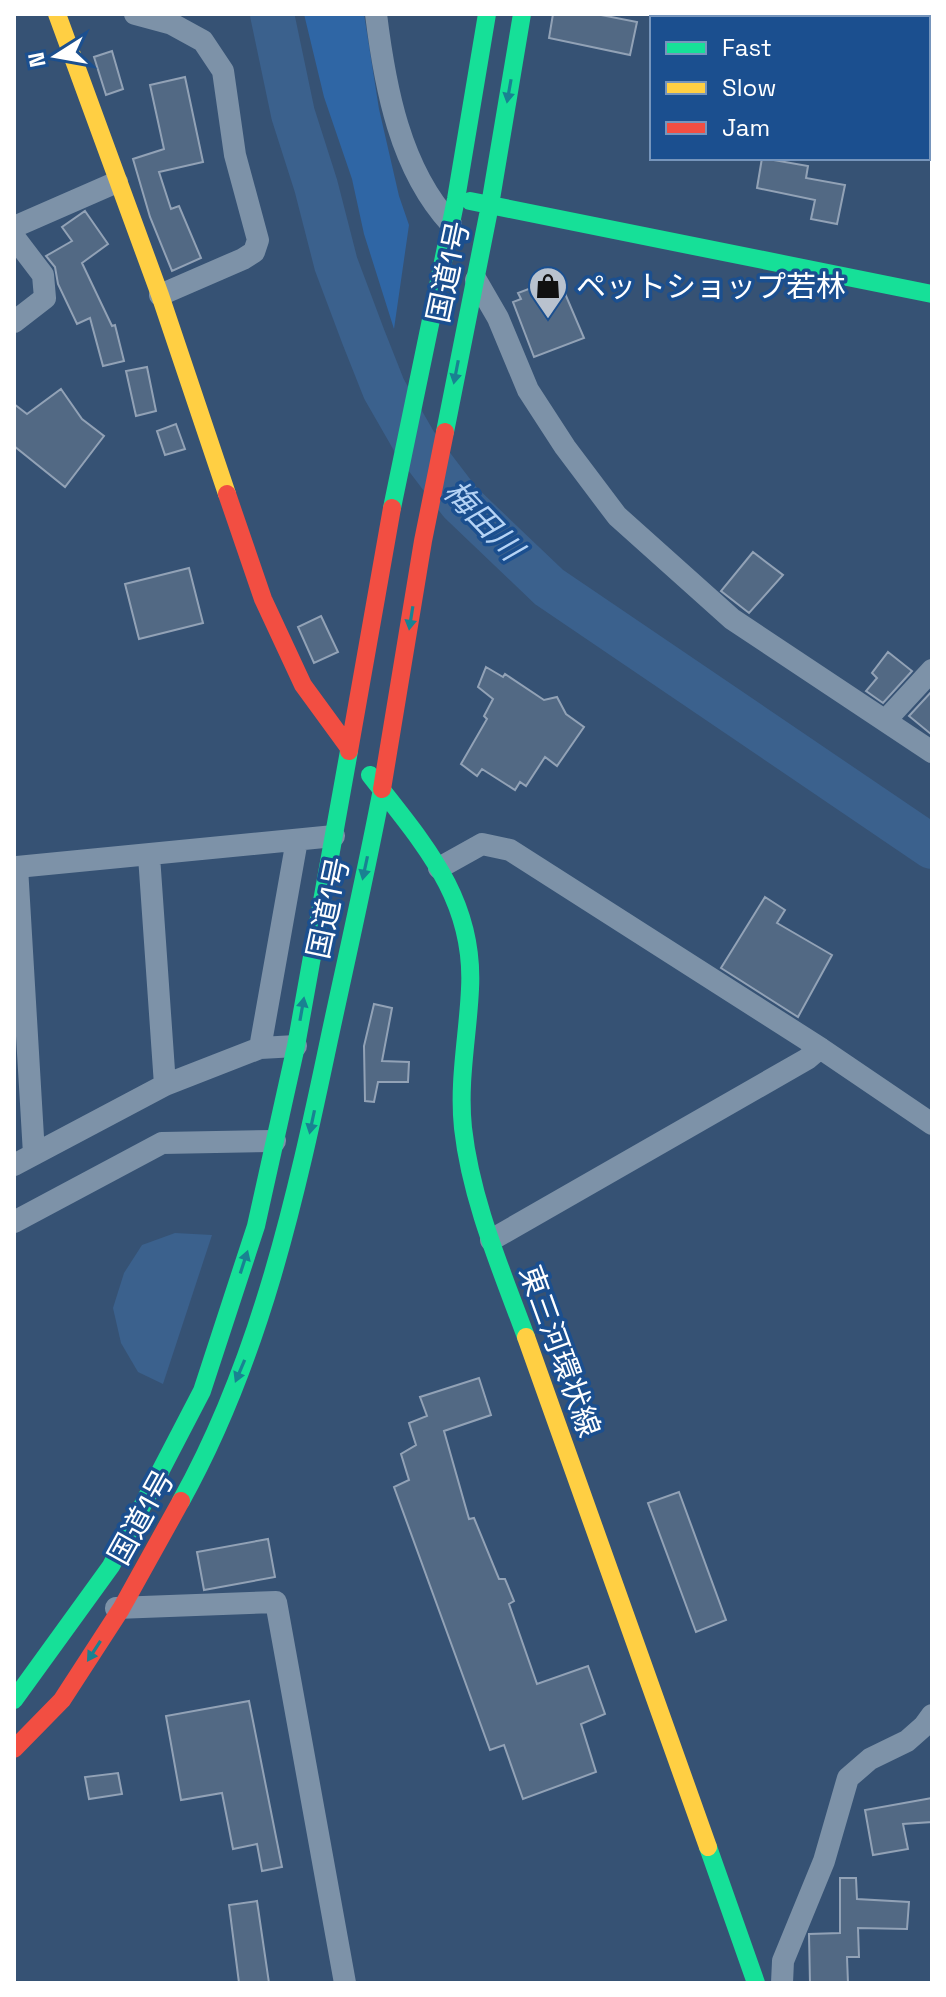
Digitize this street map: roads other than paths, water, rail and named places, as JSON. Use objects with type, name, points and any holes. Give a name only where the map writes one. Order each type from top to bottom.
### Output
[{"type":"main road","name":"東三河環状線","points":[[57,14],[160,295],[263,599],[303,685],[439,868],[461,914],[470,956],[471,999],[462,1072],[462,1124],[470,1176],[756,1983]]},
{"type":"main road","name":"国道1号","points":[[14,1700],[111,1566],[202,1391],[256,1226],[296,1046],[393,501],[445,257],[487,14]]},
{"type":"main road","name":"国道1号","points":[[14,1749],[62,1700],[121,1609],[197,1472],[251,1344],[299,1182],[382,791],[423,541],[490,205],[522,14]]},
{"type":"main road","points":[[456,199],[932,294]]},
{"type":"street","points":[[135,14],[172,24],[203,41],[223,71],[235,155],[258,240],[254,252],[243,259],[160,295]]},
{"type":"street","points":[[376,14],[389,87],[405,146],[425,189],[451,224]]},
{"type":"street","points":[[14,227],[117,182]]},
{"type":"street","points":[[14,237],[43,275],[45,298],[14,322]]},
{"type":"street","points":[[473,288],[498,318],[528,390],[565,447],[617,516],[732,619],[932,752]]},
{"type":"street","points":[[885,721],[932,670]]},
{"type":"street","points":[[296,1046],[260,1048],[165,1085],[24,1160],[17,867],[334,836]]},
{"type":"street","points":[[260,1048],[297,840]]},
{"type":"street","points":[[439,868],[482,844],[510,850],[820,1048],[932,1124]]},
{"type":"street","points":[[149,856],[165,1085]]},
{"type":"street","points":[[491,1240],[807,1059],[820,1048]]},
{"type":"street","points":[[14,1222],[162,1143],[275,1141]]},
{"type":"street","points":[[84,1602],[121,1609],[276,1602],[345,1983]]},
{"type":"street","points":[[782,1983],[783,1961],[824,1861],[848,1778],[870,1759],[907,1741],[932,1715]]},
{"type":"waterway","name":"梅田川","points":[[272,14],[293,114],[336,264],[363,336],[384,389],[415,443],[460,502],[549,587],[932,847]]},
{"type":"place","name":"ペットショップ若林","points":[[548,320]]}]
